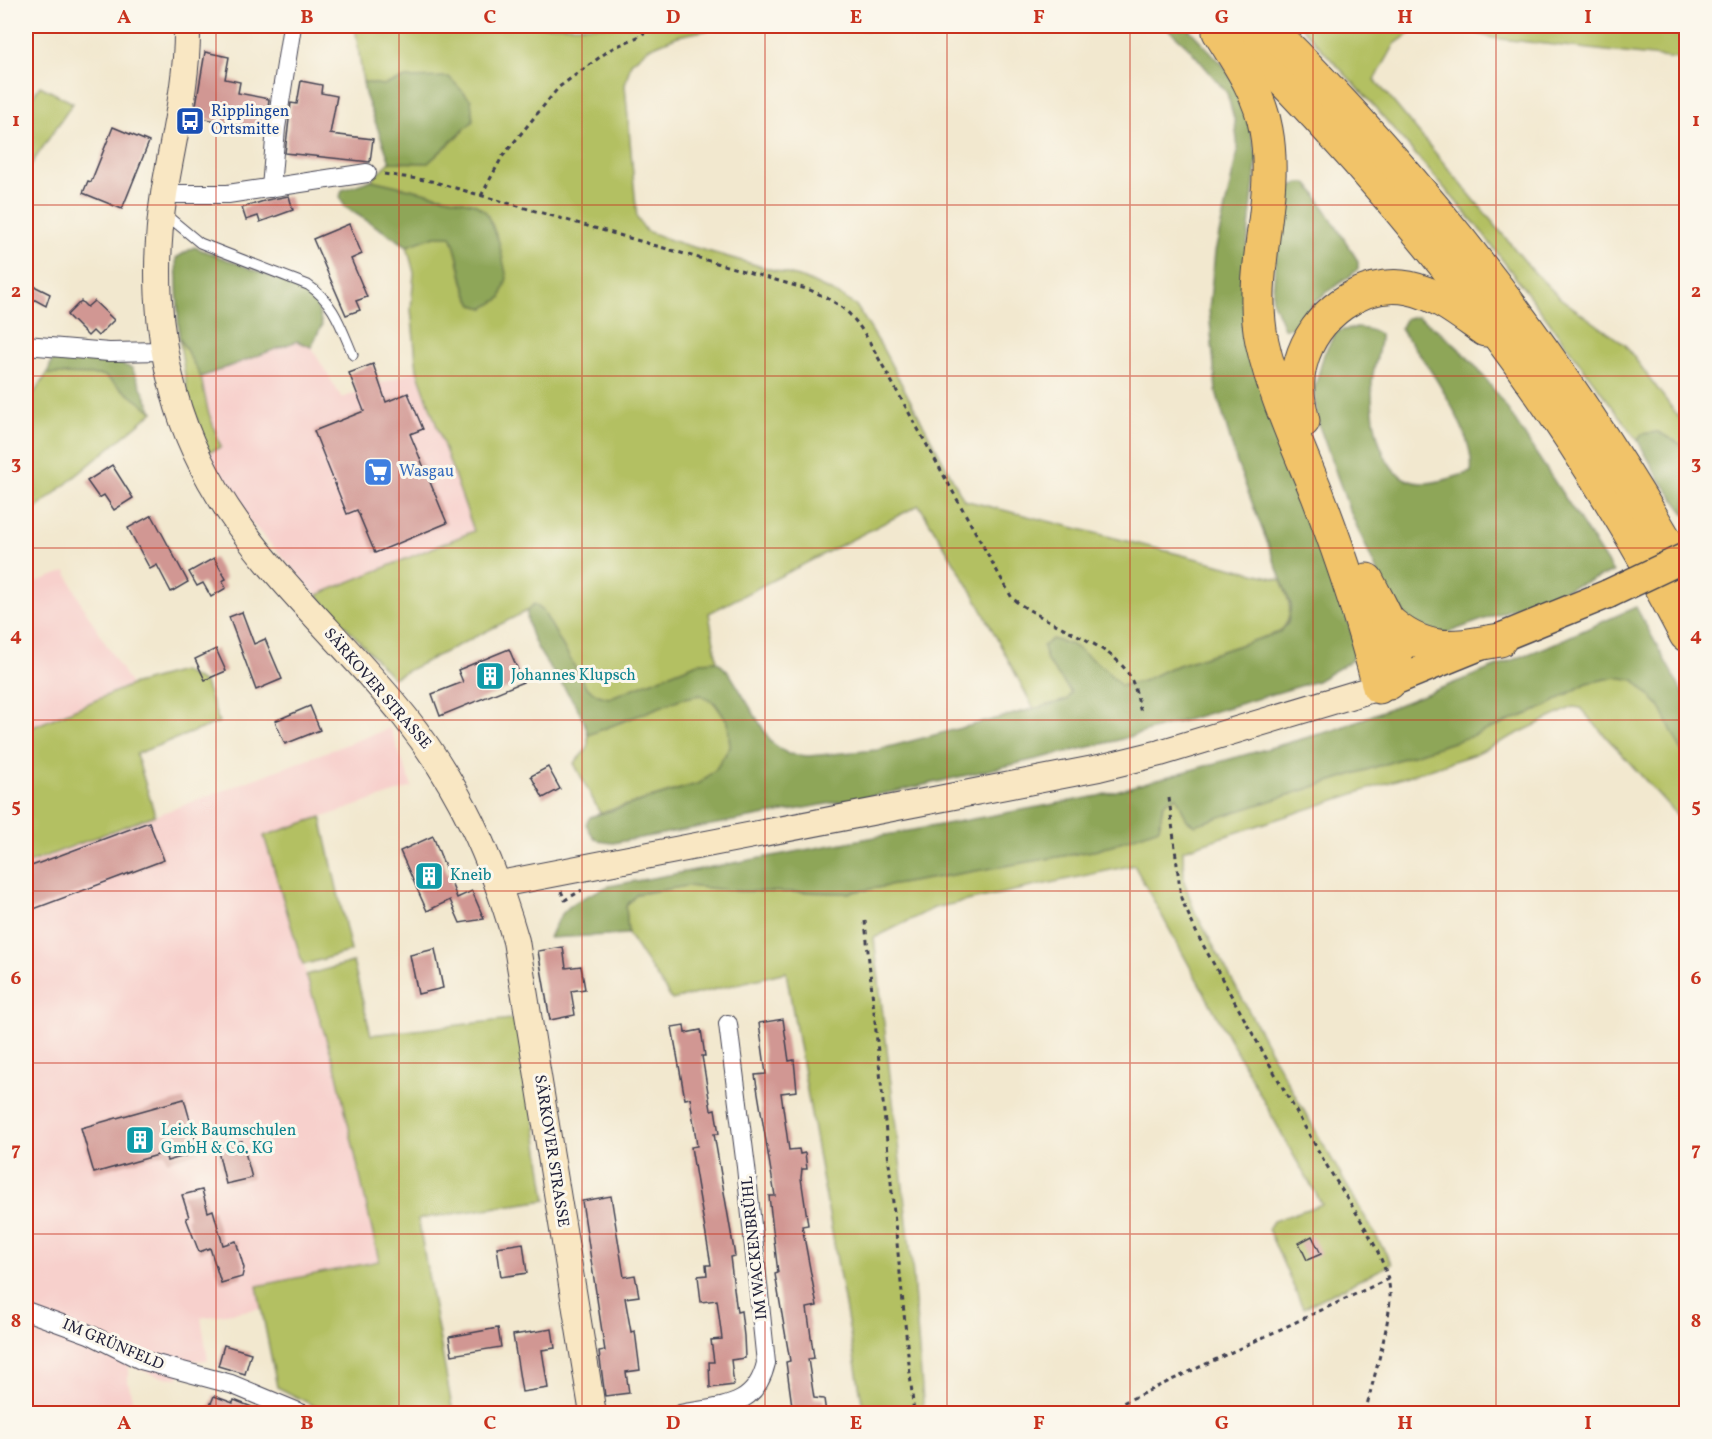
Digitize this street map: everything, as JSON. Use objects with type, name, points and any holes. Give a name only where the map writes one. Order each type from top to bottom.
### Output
[{"type":"highway","points":[[1214,26],[1240,65],[1257,100],[1266,129],[1269,162],[1257,303],[1262,343],[1290,427],[1363,619],[1384,685]]},
{"type":"highway","points":[[1230,26],[1301,96],[1359,160],[1438,253],[1512,349],[1612,503],[1686,635]]},
{"type":"highway","points":[[1267,26],[1380,142],[1534,336],[1640,494],[1686,576]]},
{"type":"highway","points":[[1384,685],[1396,671],[1399,653],[1388,620],[1343,530],[1304,424],[1297,390],[1305,350],[1317,328],[1346,301],[1377,289],[1398,287],[1439,299],[1512,349]]},
{"type":"highway","points":[[1388,620],[1415,641],[1433,647],[1457,648],[1500,639]]},
{"type":"main road","name":"SÄRKOVER STRASSE","points":[[187,26],[183,81],[163,203],[158,253],[159,306],[164,351],[173,393],[189,442],[210,483],[246,537],[281,580],[404,716],[429,750],[466,807],[500,884],[516,941],[593,1413]]},
{"type":"main road","points":[[500,884],[1099,768],[1160,753],[1384,685],[1608,594],[1686,557]]},
{"type":"street","points":[[271,188],[292,26]]},
{"type":"street","points":[[163,203],[367,173]]},
{"type":"street","points":[[26,345],[109,352],[164,351]]},
{"type":"street","name":"IM WACKENBRÜHL","points":[[680,1413],[738,1403],[757,1388],[766,1363],[746,1167],[728,1024]]},
{"type":"street","name":"IM GRÜNFELD","points":[[26,1311],[89,1334],[141,1360],[231,1384],[303,1413]]},
{"type":"lane","points":[[163,203],[200,243],[308,285],[322,294],[335,310],[353,355]]},
{"type":"path","points":[[481,196],[502,157],[559,87],[611,49],[642,35],[651,26]]},
{"type":"path","points":[[367,173],[405,176],[481,196],[810,290],[838,303],[854,316],[869,341],[1012,598],[1024,609],[1090,643],[1122,666],[1130,675],[1141,712]]},
{"type":"path","points":[[1169,798],[1181,898],[1198,936],[1324,1161],[1371,1239],[1388,1279],[1390,1294],[1388,1313],[1365,1413]]},
{"type":"path","points":[[866,921],[914,1413]]},
{"type":"path","points":[[1099,1413],[1388,1279]]},
{"type":"shaded area","points":[[297,341],[311,347],[342,398],[417,370],[475,531],[317,595],[247,518],[221,479],[209,452],[221,447],[208,411],[201,377]]},
{"type":"shaded area","points":[[66,571],[82,605],[131,685],[26,730],[26,586]]},
{"type":"shaded area","name":"Leick Baumschulen GmbH & Co. KG","points":[[390,728],[412,787],[264,837],[336,1070],[379,1261],[257,1286],[262,1308],[201,1318],[208,1360],[176,1362],[179,1378],[161,1377],[128,1365],[128,1381],[135,1413],[26,1414],[26,864]]},
{"type":"green space","points":[[355,26],[892,26],[877,30],[821,27],[713,29],[678,36],[649,48],[631,63],[625,85],[637,218],[646,231],[679,243],[805,279],[841,296],[857,307],[880,344],[964,500],[1281,580],[1290,607],[1285,625],[1280,632],[1170,668],[1143,681],[1120,686],[1104,668],[1072,645],[1052,639],[1047,661],[1071,692],[1067,700],[1034,709],[973,593],[919,505],[709,613],[717,661],[701,662],[609,698],[598,695],[586,687],[543,611],[534,604],[527,611],[393,678],[317,595],[474,531],[417,370],[411,309],[414,273],[407,246],[435,236],[451,236],[468,296],[473,305],[485,308],[494,266],[496,239],[493,226],[486,214],[475,204],[371,180],[390,162],[428,163],[464,131],[407,78],[383,85],[363,82]]},
{"type":"green space","points":[[1165,26],[1186,26],[1224,66],[1241,94],[1257,157],[1243,282],[1357,650],[1351,661],[1317,681],[1115,741],[898,791],[613,843],[596,839],[586,824],[590,817],[700,783],[716,769],[730,747],[728,722],[715,703],[700,695],[680,699],[588,735],[575,704],[535,643],[529,627],[527,611],[534,604],[543,611],[586,687],[598,695],[609,698],[701,662],[717,661],[730,674],[771,742],[788,754],[808,756],[877,750],[1067,700],[1071,692],[1047,661],[1043,646],[1052,639],[1072,645],[1104,668],[1121,686],[1143,681],[1170,668],[1280,632],[1288,623],[1291,605],[1237,463],[1216,391],[1209,309],[1215,252],[1238,150],[1235,122],[1227,93],[1188,47]]},
{"type":"green space","points":[[1300,26],[1420,26],[1395,44],[1375,80],[1533,271],[1560,298],[1625,345],[1686,427],[1686,447],[1658,432],[1642,434],[1638,441],[1477,226],[1360,90]]},
{"type":"green space","points":[[1455,26],[1686,26],[1686,60],[1492,38]]},
{"type":"green space","points":[[449,77],[471,100],[473,121],[428,163],[390,162],[365,94],[363,82],[383,85],[406,78]]},
{"type":"green space","points":[[40,86],[73,103],[26,172],[26,106]]},
{"type":"green space","points":[[371,180],[475,204],[486,212],[499,242],[507,278],[501,298],[485,308],[473,305],[465,288],[451,236],[435,236],[407,246],[345,207],[340,197],[342,190]]},
{"type":"green space","points":[[1307,183],[1315,193],[1358,261],[1358,269],[1317,300],[1297,325],[1284,328],[1272,300],[1282,200],[1291,186]]},
{"type":"green space","points":[[194,247],[314,293],[322,325],[311,347],[297,341],[201,377],[179,337],[176,258]]},
{"type":"green space","points":[[1418,317],[1455,345],[1486,379],[1613,572],[1444,634],[1410,622],[1385,589],[1349,509],[1317,420],[1314,390],[1324,354],[1336,332],[1358,328],[1380,334],[1372,378],[1372,398],[1376,430],[1387,460],[1396,472],[1407,480],[1422,483],[1441,481],[1471,472],[1471,456],[1458,418],[1435,377],[1400,329],[1406,318]]},
{"type":"green space","points":[[179,337],[201,377],[208,411],[221,447],[209,452],[188,395]]},
{"type":"green space","points":[[54,355],[107,359],[132,368],[153,412],[103,375],[47,374]]},
{"type":"green space","points":[[47,374],[103,375],[153,412],[26,517],[26,405]]},
{"type":"green space","points":[[1658,432],[1686,447],[1686,515],[1660,480],[1638,441],[1642,434]]},
{"type":"green space","points":[[1636,607],[1686,699],[1686,760],[1659,705],[1634,680],[1616,677],[1587,683],[1543,708],[1469,737],[1195,825],[1187,820],[1177,797],[1171,799],[1162,808],[1159,828],[1098,850],[847,893],[740,891],[687,886],[637,894],[626,906],[628,934],[549,938],[565,910],[588,895],[609,886],[1098,796],[1334,730],[1546,647]]},
{"type":"green space","points":[[182,671],[205,683],[219,722],[136,754],[155,815],[26,864],[26,730],[131,685]]},
{"type":"green space","points":[[1616,677],[1634,680],[1659,705],[1686,760],[1686,825],[1580,708],[1573,707],[1475,754],[1183,850],[1184,881],[1194,910],[1283,1074],[1392,1264],[1303,1308],[1268,1229],[1273,1221],[1322,1204],[1134,865],[934,908],[874,938],[912,1264],[924,1413],[864,1413],[786,972],[672,1000],[628,934],[626,906],[637,894],[687,886],[740,891],[847,893],[1098,850],[1159,828],[1161,812],[1164,805],[1171,799],[1177,797],[1187,820],[1195,825],[1469,737],[1543,708],[1587,683]]},
{"type":"green space","points":[[701,695],[714,703],[728,722],[730,747],[716,769],[700,783],[600,813],[574,763],[588,748],[588,735],[680,699]]},
{"type":"green space","points":[[321,817],[351,951],[303,965],[264,836]]},
{"type":"green space","points":[[353,962],[371,1035],[520,1018],[546,1200],[418,1219],[453,1413],[328,1413],[277,1387],[257,1286],[379,1261],[336,1070],[306,975]]},
{"type":"building","points":[[205,52],[229,57],[225,79],[240,82],[238,93],[269,99],[265,129],[194,117]]},
{"type":"building","points":[[301,81],[322,85],[321,93],[337,96],[330,134],[373,139],[370,162],[285,153],[291,103],[297,104]]},
{"type":"building","points":[[113,127],[149,142],[122,209],[83,193],[88,181],[91,182]]},
{"type":"building","points":[[289,196],[293,210],[260,222],[258,216],[246,220],[242,208]]},
{"type":"building","points":[[349,224],[362,254],[351,259],[367,297],[356,301],[360,310],[346,315],[313,239]]},
{"type":"building","points":[[26,282],[50,294],[46,306],[26,295]]},
{"type":"building","points":[[81,301],[87,307],[94,301],[114,320],[98,336],[93,331],[88,336],[67,315]]},
{"type":"building","name":"Wasgau","points":[[373,364],[386,402],[408,393],[423,429],[410,434],[447,523],[375,553],[357,510],[347,514],[314,431],[364,411],[349,373]]},
{"type":"building","points":[[112,465],[133,498],[114,510],[104,495],[99,498],[87,481]]},
{"type":"building","points":[[152,515],[188,582],[171,592],[157,565],[150,569],[128,528]]},
{"type":"building","points":[[214,558],[226,579],[222,581],[226,588],[211,597],[203,583],[197,586],[189,572]]},
{"type":"building","points":[[242,612],[254,644],[265,639],[282,679],[256,690],[229,617]]},
{"type":"building","points":[[216,649],[226,671],[205,680],[195,659]]},
{"type":"building","name":"Johannes Klupsch","points":[[509,649],[523,682],[440,716],[432,694],[463,682],[458,670]]},
{"type":"building","points":[[310,706],[320,730],[285,744],[275,721]]},
{"type":"building","points":[[548,767],[560,789],[543,798],[531,776]]},
{"type":"building","points":[[149,822],[164,860],[26,912],[26,868]]},
{"type":"building","name":"Kneib","points":[[433,836],[457,898],[472,891],[484,919],[460,923],[450,900],[427,911],[400,851]]},
{"type":"building","points":[[563,947],[566,968],[581,966],[585,989],[571,991],[575,1015],[550,1020],[538,951]]},
{"type":"building","points":[[435,949],[443,988],[418,994],[410,955]]},
{"type":"building","points":[[783,1019],[789,1061],[794,1060],[797,1091],[781,1093],[789,1150],[799,1149],[800,1154],[805,1153],[807,1169],[802,1169],[801,1178],[808,1225],[802,1226],[817,1306],[807,1308],[814,1358],[808,1359],[814,1398],[824,1399],[826,1413],[793,1413],[786,1362],[790,1361],[775,1274],[778,1273],[769,1196],[775,1196],[755,1075],[766,1074],[759,1023]]},
{"type":"building","points":[[684,1025],[685,1033],[701,1030],[705,1056],[702,1056],[711,1110],[715,1109],[719,1134],[714,1134],[735,1256],[730,1257],[737,1312],[741,1311],[744,1336],[745,1358],[731,1360],[734,1385],[710,1388],[709,1362],[714,1362],[711,1340],[722,1339],[717,1300],[701,1302],[698,1276],[707,1275],[706,1265],[711,1265],[691,1147],[697,1146],[690,1098],[685,1099],[672,1027]]},
{"type":"building","name":"Leick Baumschulen GmbH & Co. KG","points":[[184,1099],[199,1152],[167,1161],[165,1153],[94,1173],[81,1128]]},
{"type":"building","points":[[242,1141],[252,1178],[226,1184],[217,1147]]},
{"type":"building","points":[[202,1190],[208,1212],[213,1210],[223,1245],[236,1241],[244,1268],[242,1277],[221,1283],[210,1248],[199,1252],[186,1218],[189,1217],[182,1195]]},
{"type":"building","points":[[611,1196],[624,1277],[635,1275],[639,1296],[625,1298],[631,1332],[635,1331],[640,1370],[626,1372],[629,1393],[605,1396],[599,1352],[605,1351],[582,1201]]},
{"type":"building","points":[[1312,1236],[1321,1254],[1307,1260],[1299,1243]]},
{"type":"building","points":[[523,1243],[527,1273],[501,1277],[497,1247]]},
{"type":"building","points":[[498,1328],[501,1347],[452,1355],[449,1337]]},
{"type":"building","points":[[552,1329],[555,1348],[542,1350],[548,1388],[522,1392],[513,1335]]},
{"type":"building","points":[[224,1345],[251,1353],[245,1374],[218,1366]]},
{"type":"building","points":[[214,1396],[233,1403],[234,1400],[267,1413],[207,1413]]},
{"type":"place","name":"Ripplingen Ortsmitte","points":[[190,121]]},
{"type":"place","name":"Wasgau","points":[[378,472]]},
{"type":"place","name":"Johannes Klupsch","points":[[490,676]]},
{"type":"place","name":"Kneib","points":[[429,876]]},
{"type":"place","name":"Leick Baumschulen GmbH & Co. KG","points":[[140,1140]]}]
